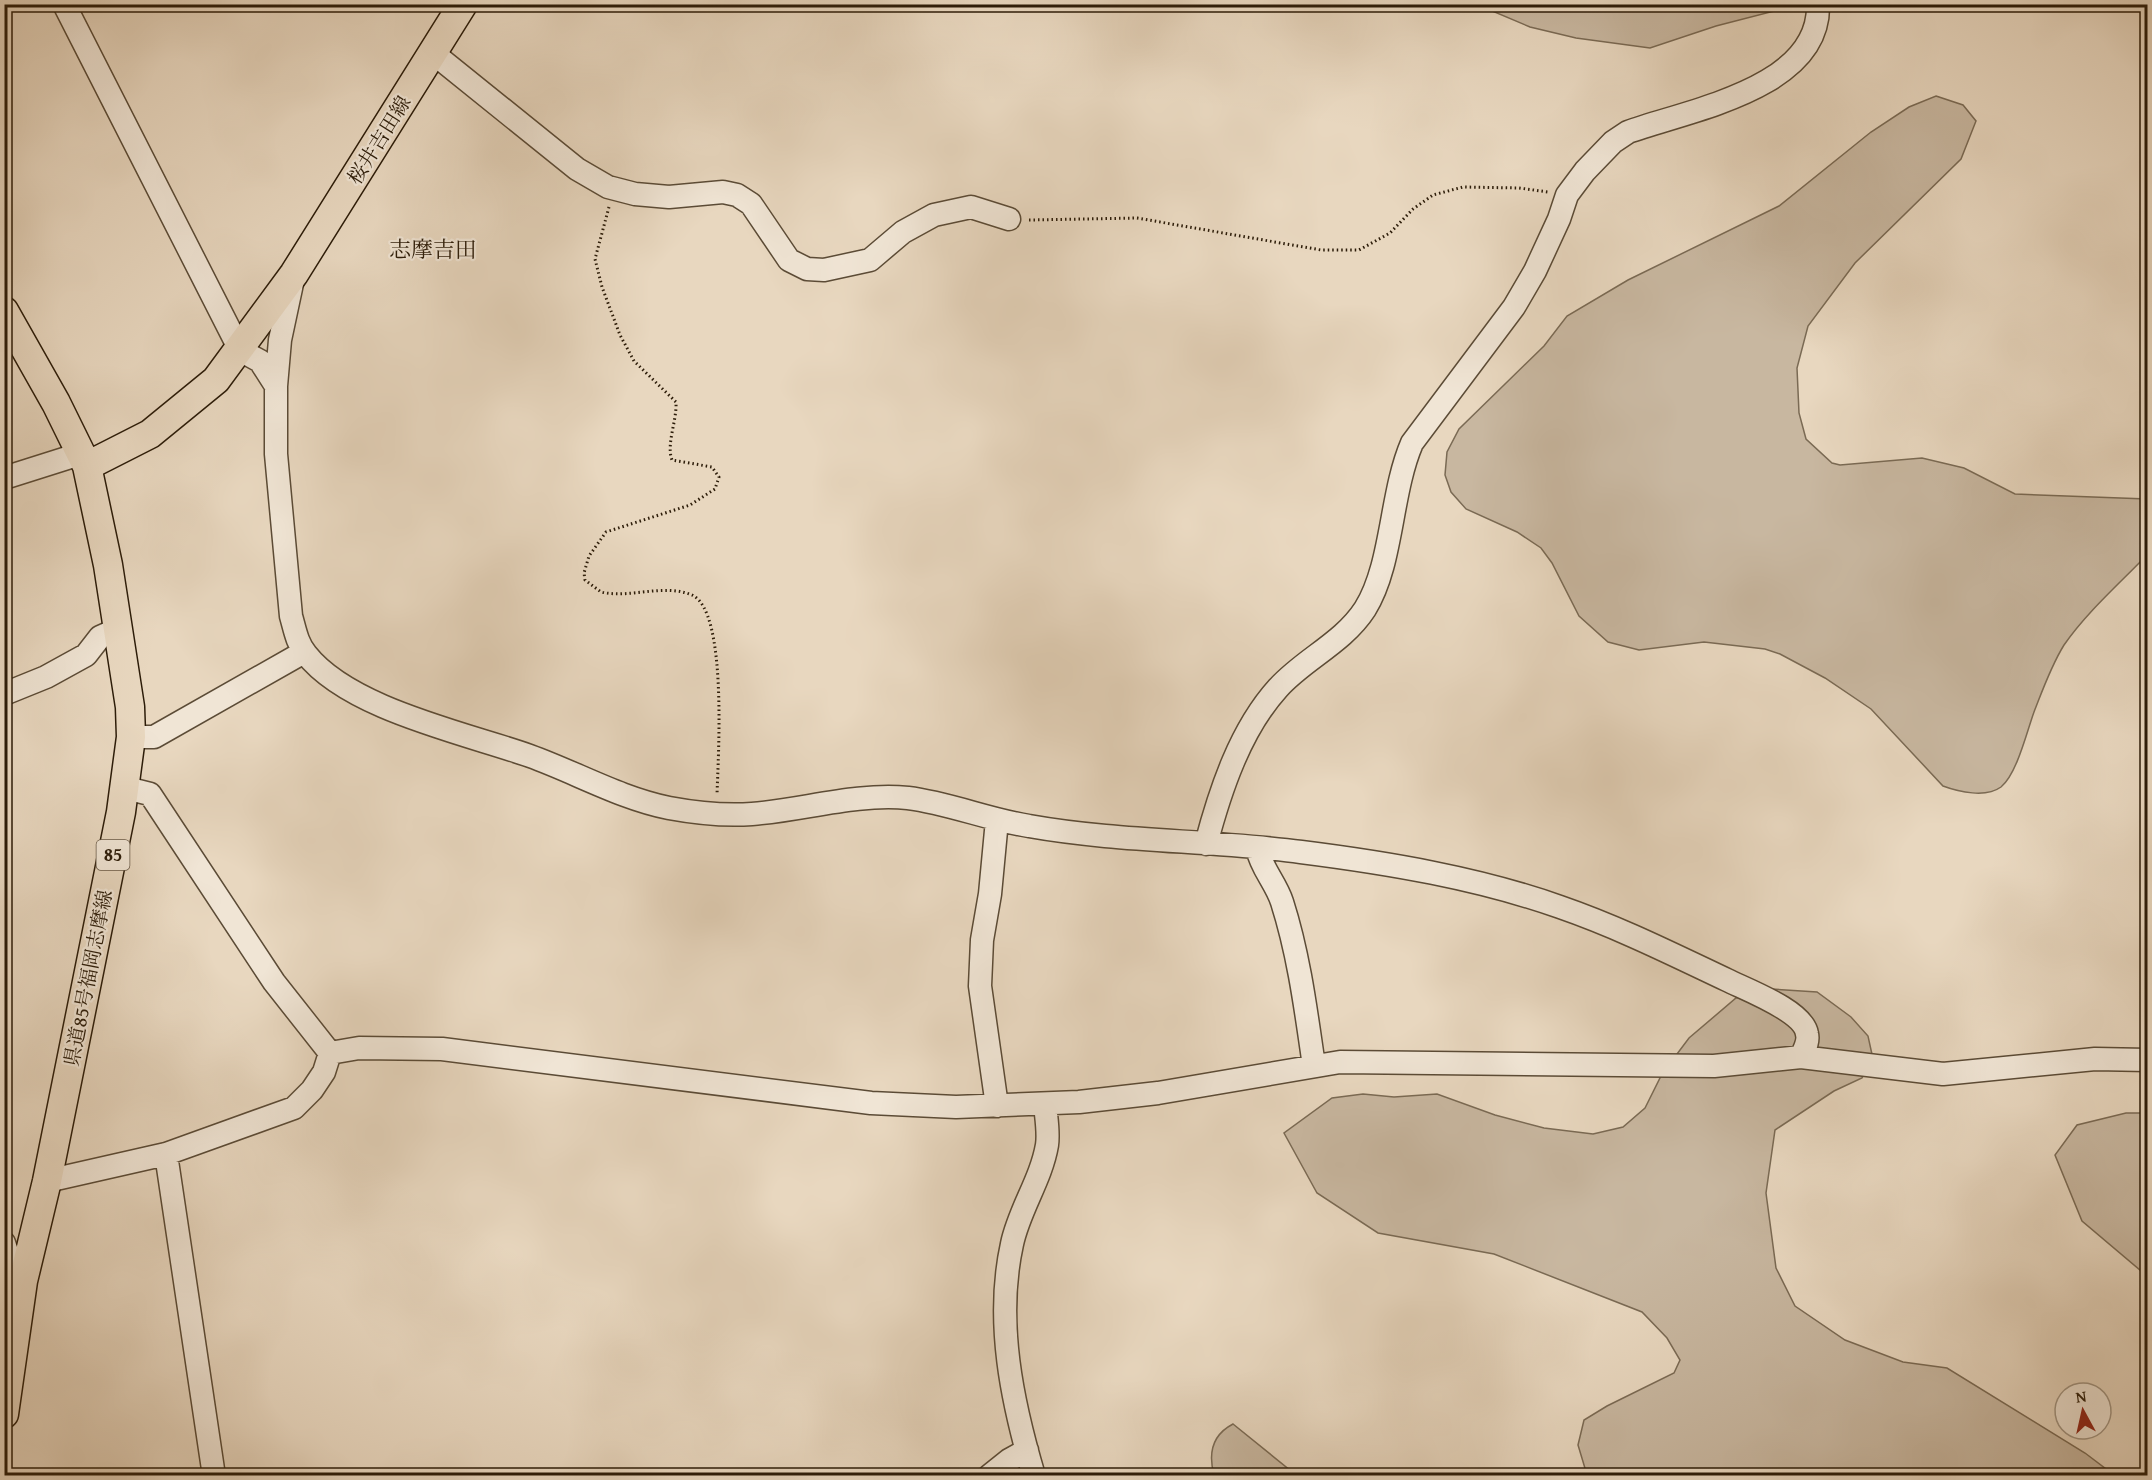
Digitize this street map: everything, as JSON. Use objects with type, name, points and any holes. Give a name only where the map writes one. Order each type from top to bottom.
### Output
[{"type":"main road","name":"桜井吉田線","points":[[85,459],[150,434],[188,406],[216,380],[294,274],[433,54],[460,6]]},
{"type":"main road","name":"県道85号福岡志摩線","points":[[4,311],[85,459],[118,629],[130,707],[131,737],[126,788],[47,1181],[23,1281],[4,1414]]},
{"type":"street","points":[[64,4],[240,350],[260,361],[276,386]]},
{"type":"street","points":[[1206,844],[1217,802],[1254,722],[1277,689],[1300,668],[1328,648],[1354,624],[1366,608],[1379,576],[1402,465],[1412,443],[1514,307],[1535,271],[1559,219],[1567,195],[1613,142],[1628,132],[1728,99],[1766,83],[1790,64],[1810,41],[1815,31],[1818,4]]},
{"type":"street","points":[[433,54],[577,169],[615,189],[635,194],[669,197],[723,192],[736,195],[751,204],[789,260],[807,269],[844,267],[870,260],[903,232],[934,215],[971,207],[1009,219]]},
{"type":"street","name":"桜井吉田線","points":[[294,274],[280,340],[276,386],[276,454],[286,582],[291,616],[304,652]]},
{"type":"street","points":[[4,478],[85,459]]},
{"type":"street","points":[[4,694],[46,677],[86,655],[100,637],[118,629]]},
{"type":"street","points":[[131,737],[154,737],[304,652],[314,663],[344,686],[408,716],[533,757],[633,799],[670,808],[716,814],[750,814],[879,797],[912,798],[997,820],[1112,837],[1303,852],[1444,875],[1556,906],[1623,931],[1767,999],[1798,1018],[1807,1029],[1808,1039],[1802,1057]]},
{"type":"street","points":[[126,788],[150,794],[274,982],[330,1053]]},
{"type":"street","points":[[997,820],[990,894],[982,940],[980,986],[997,1106]]},
{"type":"street","points":[[1257,848],[1260,864],[1281,898],[1290,929],[1314,1066]]},
{"type":"street","points":[[330,1053],[359,1048],[442,1049],[871,1103],[922,1107],[1045,1104],[1158,1093],[1340,1062],[1714,1066],[1802,1057],[1943,1074],[2095,1059],[2148,1060]]},
{"type":"street","points":[[47,1181],[166,1154],[294,1108],[312,1090],[324,1072],[330,1053]]},
{"type":"street","points":[[1034,1476],[1014,1392],[1004,1303],[1012,1241],[1041,1170],[1047,1142],[1045,1104]]},
{"type":"street","points":[[166,1154],[214,1476]]},
{"type":"street","points":[[4,1243],[12,1267],[23,1281]]},
{"type":"street","points":[[989,1476],[1008,1460],[1027,1450]]},
{"type":"path","points":[[1009,219],[1048,222],[1137,218],[1321,250],[1359,250],[1390,232],[1413,209],[1433,195],[1443,192],[1463,187],[1519,188],[1567,195]]},
{"type":"path","points":[[615,189],[595,258],[602,287],[620,335],[634,360],[676,402],[677,418],[668,451],[672,460],[712,467],[718,477],[715,489],[690,505],[606,532],[589,555],[584,573],[585,580],[601,592],[666,591],[691,595],[708,612],[718,678],[716,814]]},
{"type":"shaded area","points":[[1478,5],[1797,5],[1716,26],[1650,48],[1576,38],[1530,27]]},
{"type":"shaded area","points":[[1936,96],[1963,105],[1976,121],[1961,159],[1855,263],[1808,326],[1797,368],[1799,413],[1806,439],[1832,463],[1840,465],[1922,458],[1964,468],[2015,494],[2147,499],[2147,555],[2093,610],[2064,645],[2044,686],[2021,752],[2007,781],[1995,790],[1980,793],[1964,792],[1943,786],[1871,709],[1825,678],[1780,654],[1765,649],[1704,642],[1639,650],[1608,642],[1579,616],[1552,563],[1541,548],[1517,532],[1466,509],[1451,492],[1445,475],[1447,452],[1459,429],[1544,346],[1567,316],[1628,280],[1779,206],[1871,132],[1909,107]]},
{"type":"shaded area","points":[[1771,989],[1817,992],[1851,1017],[1868,1036],[1873,1059],[1862,1078],[1834,1091],[1775,1130],[1766,1193],[1776,1268],[1795,1306],[1845,1340],[1903,1362],[1947,1368],[2053,1433],[2053,1441],[2066,1441],[2085,1453],[2106,1469],[2107,1475],[1587,1475],[1578,1445],[1584,1420],[1674,1373],[1680,1360],[1667,1338],[1642,1312],[1494,1254],[1378,1233],[1317,1193],[1284,1133],[1332,1098],[1363,1094],[1394,1097],[1437,1094],[1495,1115],[1544,1128],[1593,1134],[1623,1127],[1645,1108],[1662,1074],[1689,1038],[1736,998]]},
{"type":"shaded area","points":[[2126,1113],[2147,1113],[2147,1276],[2082,1221],[2055,1155],[2077,1125]]},
{"type":"shaded area","points":[[1233,1424],[1296,1475],[1214,1475],[1211,1459],[1213,1445],[1220,1434]]},
{"type":"district","name":"志摩吉田","points":[[433,249]]}]
